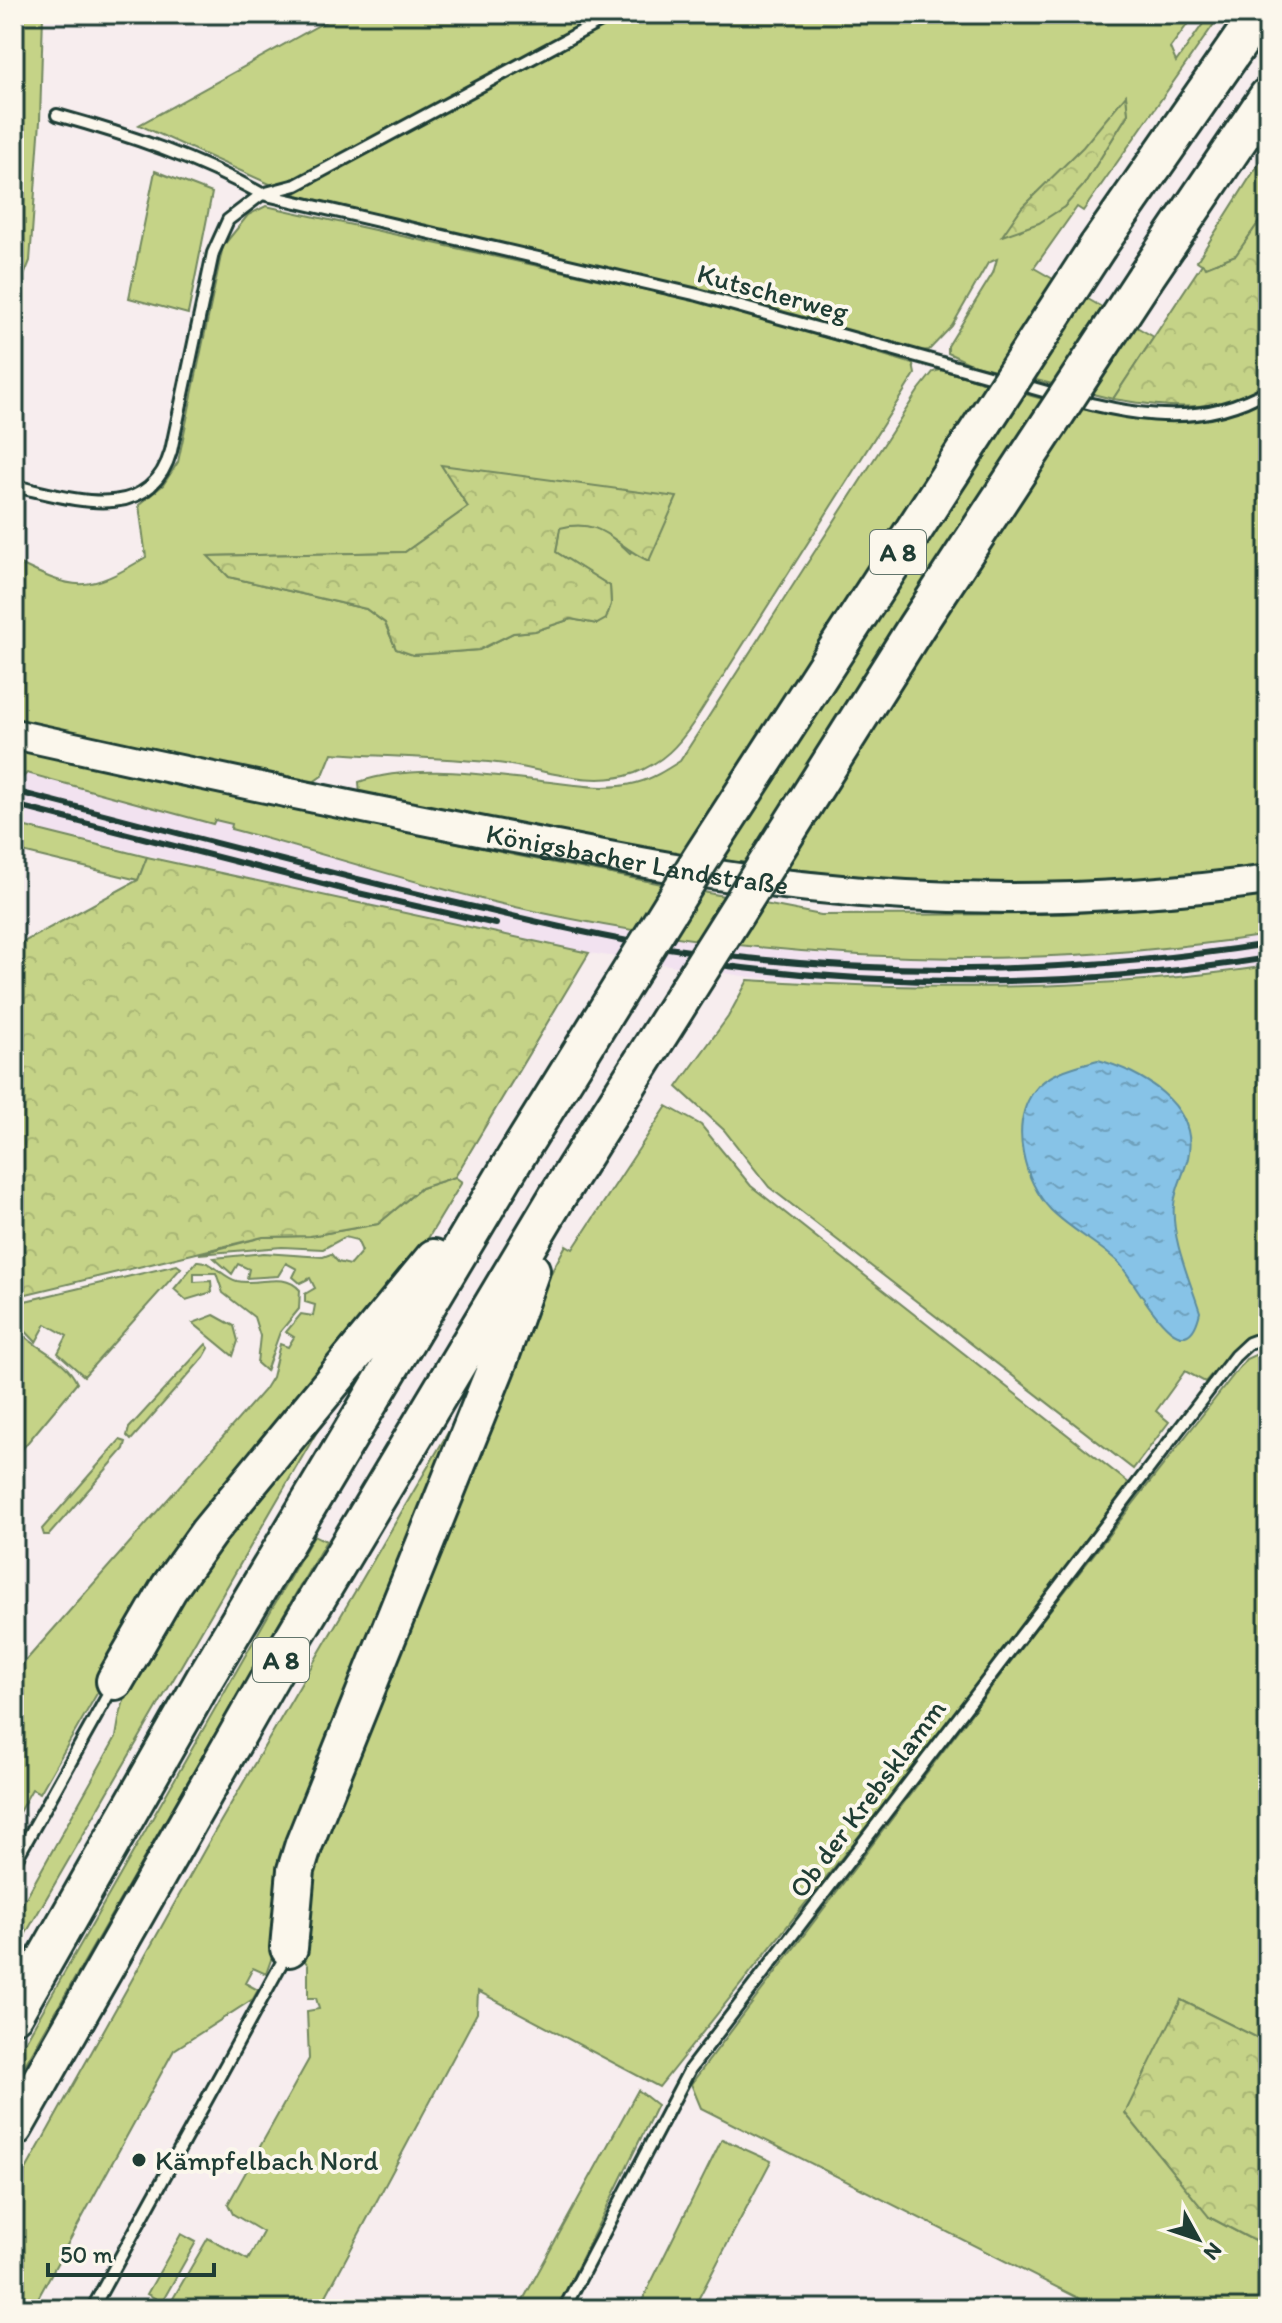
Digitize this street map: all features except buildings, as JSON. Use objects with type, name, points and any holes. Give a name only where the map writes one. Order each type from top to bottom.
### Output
[{"type":"highway","name":"A 8","points":[[14,2014],[205,1678],[509,1168],[709,847],[1098,246],[1259,14]]},
{"type":"highway","name":"A 8","points":[[14,2128],[266,1685],[557,1197],[883,679],[1268,96]]},
{"type":"highway","points":[[115,1681],[169,1588],[208,1533],[509,1168]]},
{"type":"highway","points":[[289,1948],[296,1870],[304,1844],[499,1360],[557,1197]]},
{"type":"main road","name":"Königsbacher Landstraße","points":[[14,734],[327,802],[654,864],[808,887],[920,897],[1042,899],[1101,897],[1268,880]]},
{"type":"lane","points":[[14,486],[76,499],[122,501],[139,495],[160,478],[171,451],[213,253],[228,220],[262,194],[296,185],[614,14]]},
{"type":"lane","name":"Kutscherweg","points":[[57,115],[118,132],[214,168],[262,194],[698,295],[1124,413],[1160,417],[1192,414],[1227,407],[1268,390]]},
{"type":"lane","name":"Ob der Krebsklamm","points":[[564,2309],[690,2069],[1235,1356],[1249,1343],[1268,1336]]},
{"type":"lane","points":[[14,1863],[115,1681]]},
{"type":"lane","points":[[92,2309],[282,1966],[289,1948]]},
{"type":"shaded area","points":[[26,773],[213,824],[214,820],[232,824],[232,830],[482,899],[608,926],[759,948],[872,958],[1020,958],[1111,954],[1268,935],[1268,966],[1092,984],[894,988],[750,977],[589,953],[429,920],[14,824],[14,776],[22,778]]},
{"type":"green space","points":[[14,14],[43,14],[40,121],[30,261],[14,300]]},
{"type":"green space","points":[[339,14],[1195,14],[1170,48],[1176,62],[1210,14],[1221,14],[1083,211],[1077,207],[1034,268],[1154,337],[1113,399],[971,364],[948,353],[948,346],[993,273],[997,259],[988,263],[952,326],[929,350],[920,351],[701,291],[292,194],[139,125]],"holes":[[[1126,96],[1128,114],[1083,186],[1064,207],[1019,231]]]},
{"type":"green space","points":[[1126,95],[1128,114],[1083,186],[1064,207],[1039,223],[1002,236],[1022,207],[1083,147]]},
{"type":"green space","points":[[1268,149],[1268,209],[1236,255],[1206,267],[1197,261]]},
{"type":"green space","points":[[155,171],[212,193],[188,314],[129,298]]},
{"type":"green space","points":[[266,206],[728,308],[913,364],[915,374],[688,731],[662,758],[635,773],[601,779],[584,778],[497,763],[332,753],[323,775],[312,783],[14,721],[14,561],[52,578],[81,584],[109,577],[146,557],[139,505],[163,485],[178,462],[223,246],[248,215]],"holes":[[[442,466],[676,498],[630,553],[599,529],[582,525],[560,527],[556,552],[610,586],[611,604],[606,618],[597,624],[571,619],[535,631],[513,633],[479,650],[413,655],[396,649],[385,623],[366,609],[229,577],[210,556],[405,552],[468,507]]]},
{"type":"green space","points":[[1268,209],[1268,382],[1251,393],[1213,404],[1173,406],[1113,399],[1202,264],[1206,267],[1236,255]]},
{"type":"green space","points":[[940,370],[1062,404],[1148,420],[1191,420],[1231,413],[1268,396],[1268,865],[1092,887],[918,884],[636,850],[360,794],[359,782],[379,776],[422,772],[467,773],[584,786],[623,786],[648,779],[680,761],[918,391],[933,372]]},
{"type":"green space","points":[[441,465],[677,497],[649,561],[598,529],[587,526],[560,528],[556,552],[610,586],[611,604],[606,619],[597,624],[571,619],[535,631],[513,633],[479,650],[413,655],[396,649],[385,623],[366,609],[229,577],[208,556],[405,552],[468,507]]},
{"type":"green space","points":[[14,747],[519,856],[821,915],[1063,914],[1170,907],[1268,895],[1268,935],[1169,948],[972,958],[873,956],[774,949],[676,937],[481,899],[231,829],[232,824],[215,820],[213,824],[27,773],[22,778],[14,776]]},
{"type":"green space","points":[[14,824],[147,857],[138,880],[14,850]]},
{"type":"green space","points":[[147,857],[589,953],[455,1177],[421,1188],[378,1224],[310,1236],[263,1237],[14,1297],[14,947],[138,880]]},
{"type":"green space","points":[[1268,966],[1268,1328],[1243,1339],[1205,1382],[1185,1371],[1156,1411],[1169,1422],[1133,1469],[769,1187],[724,1130],[677,1087],[728,1017],[748,980],[878,986],[1008,986],[1138,981]]},
{"type":"green space","points":[[667,1106],[701,1125],[751,1186],[1130,1484],[961,1708],[659,2087],[478,1991],[477,2013],[319,2309],[167,2309],[208,2238],[248,2260],[263,2232],[233,2214],[228,2204],[309,2059],[307,2011],[319,2009],[316,1998],[308,1998],[308,1965],[301,1956],[305,1872],[543,1288],[566,1245],[573,1249]]},
{"type":"green space","points":[[455,1177],[462,1182],[421,1250],[107,1676],[40,1793],[32,1789],[14,1821],[14,1674],[264,1390],[272,1377],[280,1344],[288,1347],[294,1337],[286,1332],[301,1314],[313,1316],[315,1305],[305,1302],[305,1294],[315,1288],[310,1278],[300,1283],[293,1277],[297,1269],[286,1263],[278,1276],[247,1278],[249,1269],[238,1264],[232,1274],[214,1258],[264,1253],[323,1257],[331,1254],[338,1262],[350,1265],[362,1251],[357,1240],[345,1237],[323,1249],[282,1247],[199,1254],[263,1237],[310,1236],[378,1224],[421,1188]]},
{"type":"green space","points":[[197,1261],[207,1263],[237,1281],[286,1281],[300,1290],[299,1309],[280,1332],[266,1371],[257,1363],[260,1336],[254,1317],[223,1293],[216,1273],[194,1273],[194,1282],[211,1281],[212,1292],[186,1300],[174,1289]]},
{"type":"green space","points":[[177,1265],[181,1268],[84,1376],[58,1353],[67,1336],[46,1324],[36,1342],[14,1319],[14,1307],[21,1302]]},
{"type":"green space","points":[[214,1315],[234,1326],[238,1341],[233,1356],[193,1323]]},
{"type":"green space","points":[[14,1325],[64,1366],[77,1383],[14,1459]]},
{"type":"green space","points":[[206,1344],[209,1348],[204,1357],[131,1440],[127,1436],[129,1428]]},
{"type":"green space","points":[[1268,1349],[1268,2043],[1181,2000],[1209,2217],[1268,2248],[1268,2309],[1100,2309],[701,2108],[691,2084],[1037,1627],[1246,1359]]},
{"type":"green space","points":[[333,1404],[14,1954],[14,1919],[116,1737],[127,1692],[146,1647],[171,1603],[235,1518]]},
{"type":"green space","points":[[453,1424],[458,1428],[266,1974],[253,1968],[245,1983],[258,1990],[253,1999],[174,2050],[32,2309],[14,2309],[14,2191],[215,1831]]},
{"type":"green space","points":[[120,1440],[126,1442],[124,1449],[49,1535],[44,1535],[42,1529]]},
{"type":"green space","points":[[314,1535],[326,1541],[14,2084],[14,2061]]},
{"type":"green space","points":[[1181,2000],[1268,2043],[1268,2248],[1209,2217],[1125,2113]]},
{"type":"green space","points":[[638,2090],[657,2105],[557,2309],[518,2309]]},
{"type":"green space","points":[[722,2139],[771,2161],[693,2309],[638,2309]]},
{"type":"green space","points":[[181,2234],[196,2242],[162,2302],[147,2294]]},
{"type":"water","points":[[1098,1060],[1148,1082],[1176,1107],[1185,1122],[1189,1139],[1188,1158],[1176,1193],[1175,1232],[1200,1312],[1193,1331],[1183,1336],[1159,1320],[1118,1262],[1051,1210],[1041,1198],[1027,1169],[1021,1136],[1022,1120],[1034,1091],[1055,1074]]},
{"type":"waterway","points":[[1263,1374],[1268,1431]]},
{"type":"railway","points":[[14,791],[538,922],[642,944],[742,958],[893,968],[1044,967],[1119,962],[1268,944]]},
{"type":"railway","points":[[14,805],[358,893],[496,924]]},
{"type":"railway","points":[[712,964],[850,978],[990,981],[1130,975],[1268,958]]},
{"type":"place","name":"Kämpfelbach Nord","points":[[139,2160]]}]
